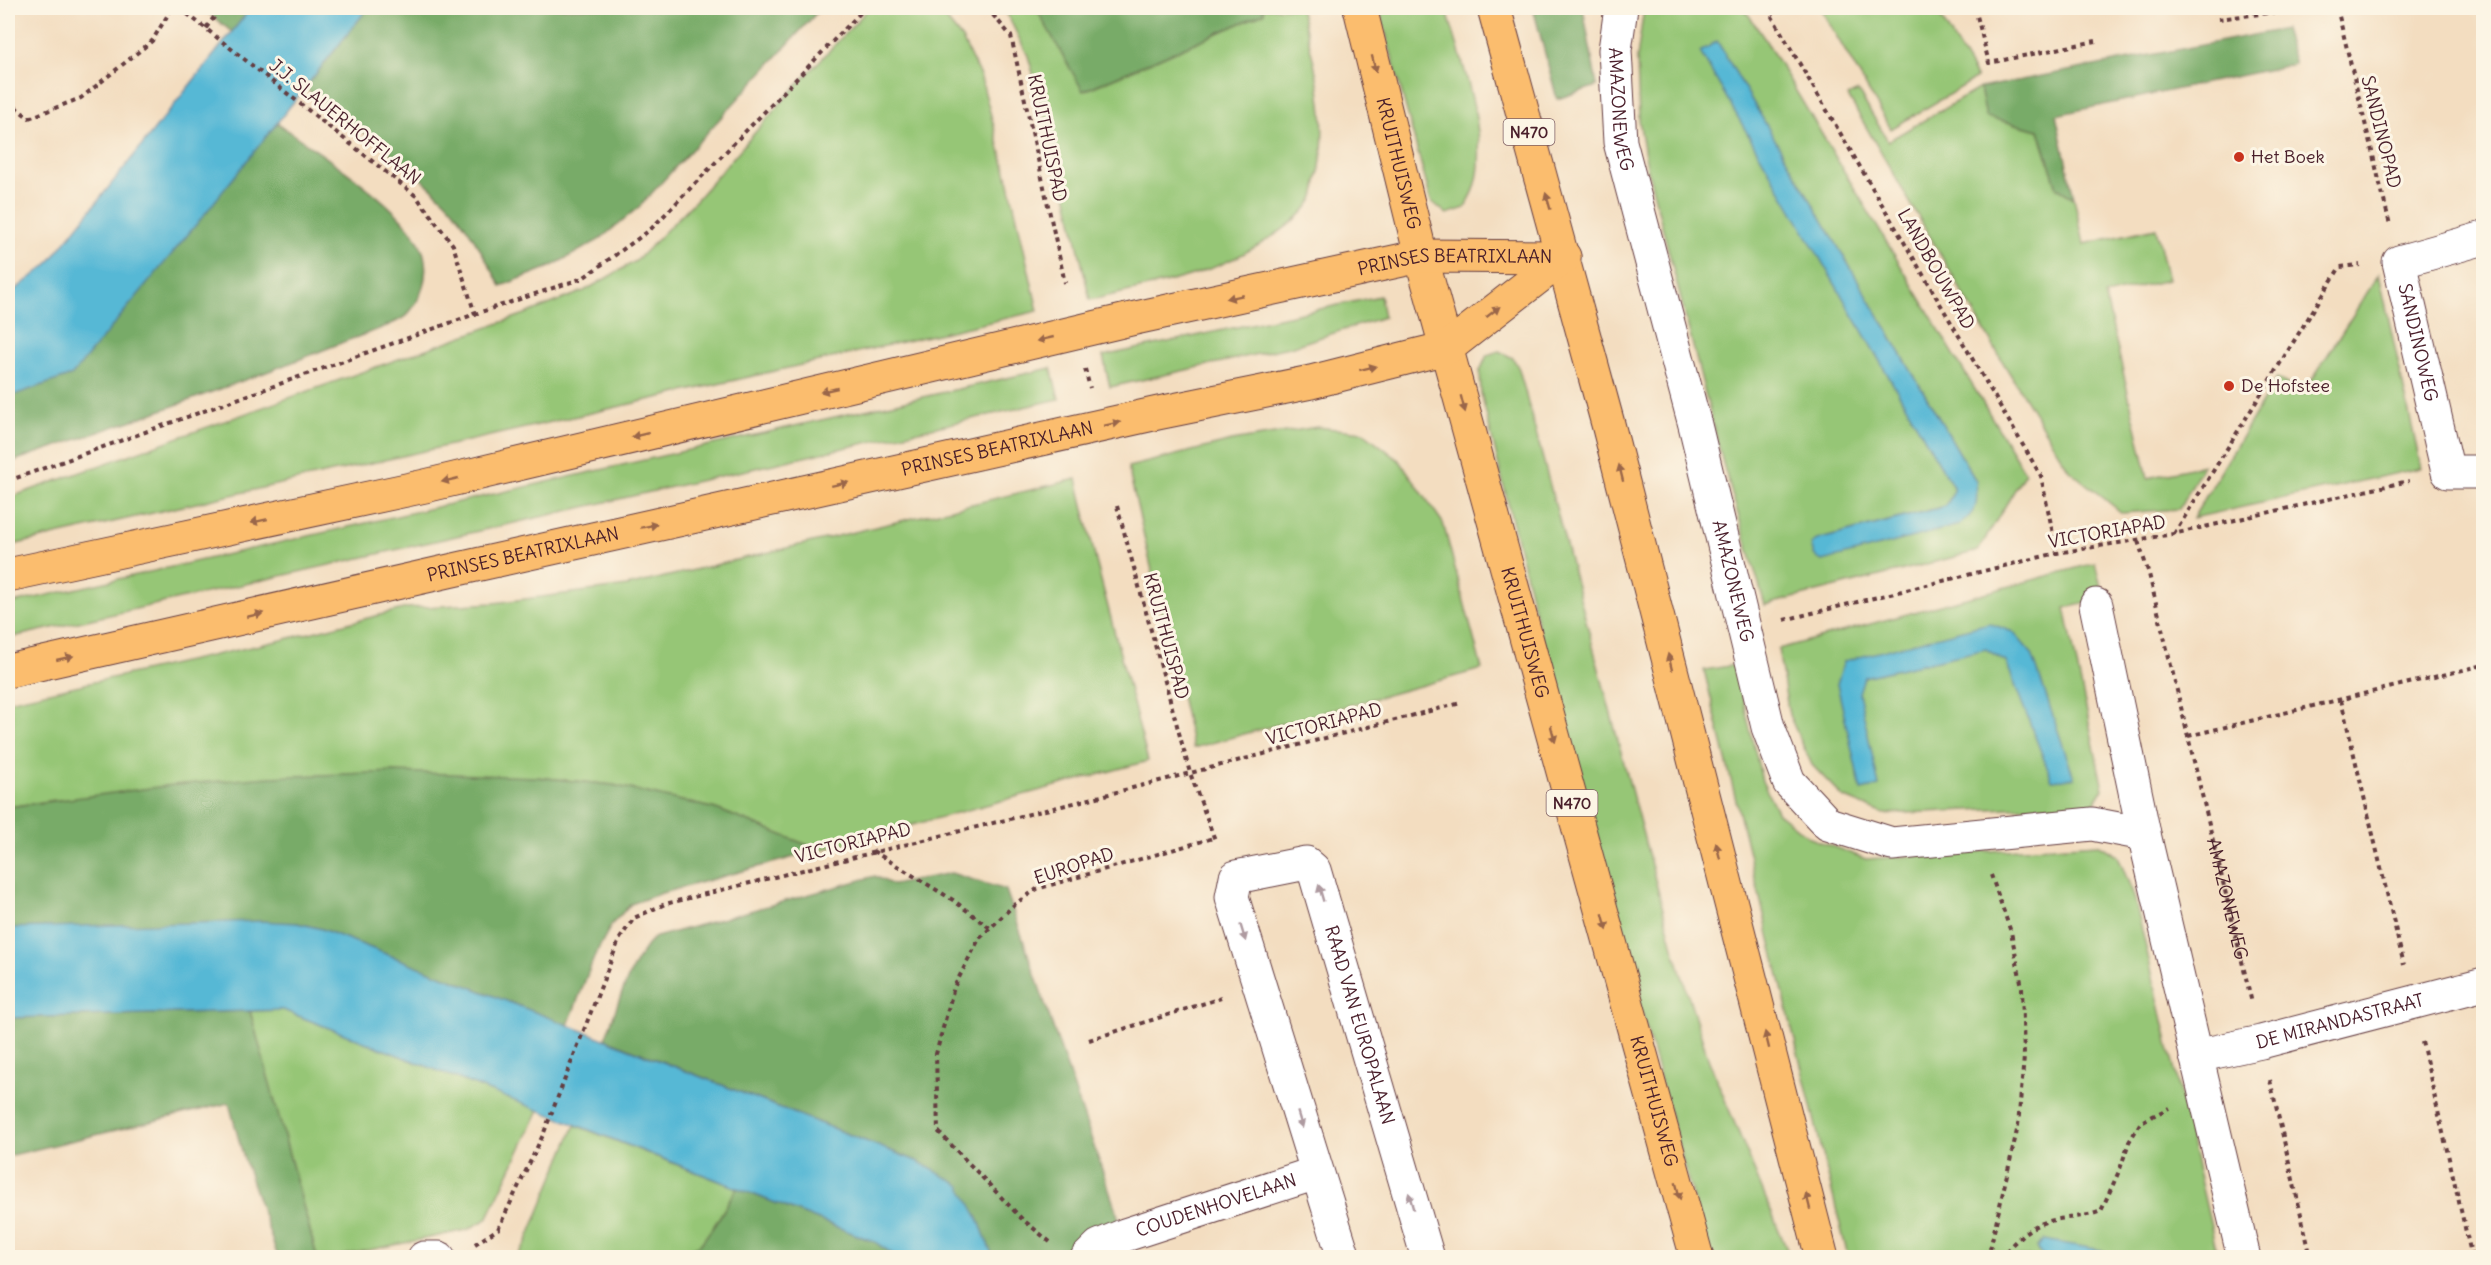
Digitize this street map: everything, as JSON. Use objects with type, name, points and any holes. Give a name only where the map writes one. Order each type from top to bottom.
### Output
[{"type":"main road","name":"KRUITHUISWEG","points":[[1360,8],[1421,256],[1696,1257]]},
{"type":"main road","name":"N470","points":[[1494,8],[1564,257],[1822,1257]]},
{"type":"main road","name":"PRINSES BEATRIXLAAN","points":[[8,575],[425,486],[1131,319],[1421,256],[1564,257]]},
{"type":"main road","name":"PRINSES BEATRIXLAAN","points":[[8,671],[495,560],[1158,413],[1311,382],[1447,348],[1564,257]]},
{"type":"street","name":"AMAZONEWEG","points":[[1621,8],[1615,50],[1620,142],[1692,413],[1768,727],[1788,782],[1828,824],[1892,844],[2092,824],[2144,834]]},
{"type":"street","name":"SANDINOWEG","points":[[2448,472],[2399,262],[2484,238]]},
{"type":"street","points":[[2448,472],[2484,472]]},
{"type":"street","points":[[2096,605],[2144,834],[2244,1257]]},
{"type":"street","name":"RAAD VAN EUROPALAAN","points":[[1236,877],[1306,863],[1314,870],[1428,1257]]},
{"type":"street","points":[[1236,877],[1232,897],[1344,1257]]},
{"type":"street","name":"DE MIRANDASTRAAT","points":[[2196,1056],[2261,1042],[2484,984]]},
{"type":"street","name":"COUDENHOVELAAN","points":[[1087,1257],[1099,1246],[1125,1235],[1316,1173]]},
{"type":"street","points":[[424,1257],[439,1257]]},
{"type":"path","points":[[8,101],[29,118],[81,98],[152,41],[172,8]]},
{"type":"path","name":"J.J. SLAUERHOFFLAAN","points":[[180,8],[416,196],[453,245],[475,314]]},
{"type":"path","points":[[206,28],[221,8]]},
{"type":"path","points":[[8,481],[475,314],[583,278],[650,231],[865,8]]},
{"type":"path","name":"KRUITHUISPAD","points":[[987,8],[1011,36],[1065,283]]},
{"type":"path","name":"LANDBOUWPAD","points":[[1767,8],[2041,476],[2057,553]]},
{"type":"path","points":[[1975,8],[1989,63],[2096,41]]},
{"type":"path","points":[[2218,19],[2309,8]]},
{"type":"path","name":"SANDINOPAD","points":[[2337,8],[2399,262]]},
{"type":"path","points":[[2174,534],[2340,267],[2399,262]]},
{"type":"path","points":[[1083,359],[1091,391]]},
{"type":"path","name":"VICTORIAPAD","points":[[1783,620],[2057,553],[2174,534],[2448,472]]},
{"type":"path","name":"KRUITHUISPAD","points":[[1117,506],[1190,773]]},
{"type":"path","name":"AMAZONEWEG","points":[[2138,541],[2149,574],[2311,1257]]},
{"type":"path","points":[[2188,736],[2484,665]]},
{"type":"path","name":"VICTORIAPAD","points":[[472,1246],[498,1229],[543,1135],[619,939],[634,918],[665,904],[1461,703]]},
{"type":"path","points":[[1190,773],[1213,838],[1236,877]]},
{"type":"path","points":[[1975,836],[2011,932],[2022,987],[2024,1057],[2018,1126],[1988,1257]]},
{"type":"path","name":"EUROPAD","points":[[1053,1244],[1021,1218],[938,1131],[936,1054],[954,987],[979,939],[1016,903],[1037,889],[1213,838]]},
{"type":"path","points":[[873,851],[953,900],[990,928]]},
{"type":"path","points":[[1089,1040],[1259,987]]},
{"type":"path","points":[[2001,1257],[2018,1238],[2041,1223],[2088,1216],[2101,1211],[2120,1169],[2129,1142],[2141,1122],[2186,1100],[2196,1056]]},
{"type":"green space","points":[[202,8],[251,8],[232,32]]},
{"type":"green space","points":[[368,8],[821,8],[640,206],[599,240],[550,267],[501,286],[454,210],[395,156],[305,88]]},
{"type":"green space","points":[[869,8],[937,8],[962,39],[981,78],[1009,183],[1038,311],[8,546],[8,498],[525,314],[584,291],[636,261],[697,199],[786,97]]},
{"type":"green space","points":[[1004,8],[1036,8],[1084,91],[1264,13],[1263,8],[1300,8],[1316,71],[1322,113],[1322,156],[1313,199],[1284,229],[1229,261],[1185,277],[1090,300],[1061,171],[1028,56]]},
{"type":"green space","points":[[1036,8],[1263,8],[1264,13],[1083,91]]},
{"type":"green space","points":[[1379,8],[1446,8],[1466,73],[1477,121],[1479,167],[1475,187],[1465,208],[1447,214],[1431,201]]},
{"type":"green space","points":[[1533,8],[1583,8],[1597,86],[1557,99]]},
{"type":"green space","points":[[1644,8],[1744,8],[2025,473],[1978,551],[1765,605],[1724,467],[1647,167],[1639,120],[1637,58]],"holes":[[[1717,42],[1976,481],[1959,525],[1817,540],[1946,506],[1953,493],[1953,487]]]},
{"type":"green space","points":[[1820,8],[1935,8],[1977,78],[1891,129]]},
{"type":"green space","points":[[2284,29],[2295,64],[2056,115],[2074,198],[2057,188],[2039,130],[1986,117],[1980,88]]},
{"type":"green space","points":[[1980,88],[1986,117],[2039,130],[2057,188],[2074,198],[2084,244],[2156,228],[2168,280],[2105,295],[2148,478],[2203,465],[2179,509],[2122,513],[2069,470],[2004,364],[1848,96],[1858,91],[1888,141]]},
{"type":"green space","points":[[277,123],[382,200],[416,237],[424,255],[426,271],[421,294],[408,314],[387,326],[259,375],[8,463],[8,397],[72,374]]},
{"type":"green space","points":[[2379,274],[2421,468],[2193,518],[2277,378],[2303,394]]},
{"type":"green space","points":[[1380,296],[1384,317],[1293,346],[1110,387],[1103,356]]},
{"type":"green space","points":[[1499,351],[1513,358],[1519,369],[1673,947],[1709,1061],[1790,1257],[1709,1257],[1554,691],[1481,393],[1480,371],[1487,355]]},
{"type":"green space","points":[[1051,368],[1059,399],[8,638],[8,604]]},
{"type":"green space","points":[[1317,427],[1363,432],[1400,461],[1443,523],[1482,669],[1193,748],[1128,467],[1232,441]]},
{"type":"green space","points":[[1077,479],[1148,761],[820,850],[716,809],[613,785],[536,777],[55,800],[8,807],[8,701],[282,640],[407,608],[494,603],[627,586]]},
{"type":"green space","points":[[2095,563],[2104,599],[2065,608],[2103,789],[2094,804],[1884,814],[1843,797],[1812,765],[1789,715],[1778,649]]},
{"type":"green space","points":[[1735,665],[1762,781],[1778,813],[1810,838],[1866,859],[2098,844],[2118,856],[2134,896],[2218,1257],[2115,1257],[2101,1250],[2037,1247],[2044,1257],[1848,1257],[1704,670]]},
{"type":"green space","points":[[395,772],[536,777],[613,785],[716,809],[820,850],[662,893],[631,904],[612,924],[595,955],[568,1025],[322,929],[297,923],[8,928],[8,807],[173,785],[269,777]]},
{"type":"green space","points":[[951,873],[1006,890],[1132,1257],[993,1257],[977,1216],[919,1162],[605,1039],[630,973],[653,938],[875,876],[893,885]]},
{"type":"green space","points":[[283,1010],[539,1110],[487,1219],[467,1230],[336,1257],[317,1257],[250,1011]]},
{"type":"green space","points":[[250,1011],[317,1257],[278,1257],[244,1159],[229,1103],[8,1156],[8,1018]]},
{"type":"green space","points":[[575,1125],[737,1188],[700,1245],[667,1257],[516,1258],[526,1243]]},
{"type":"green space","points":[[737,1188],[875,1242],[897,1257],[667,1258],[700,1245]]},
{"type":"water","points":[[251,8],[368,8],[204,215],[72,375],[8,397],[8,292],[16,289],[47,265]]},
{"type":"water","points":[[1717,41],[1976,481],[1975,506],[1970,515],[1959,525],[1823,561],[1814,555],[1811,544],[1817,540],[1946,506],[1953,493],[1953,487],[1700,52]]},
{"type":"water","points":[[1989,623],[2013,632],[2032,654],[2074,778],[2052,780],[2006,662],[1986,649],[1864,677],[1859,693],[1879,786],[1861,790],[1837,684],[1844,661]]},
{"type":"water","points":[[261,921],[297,923],[322,929],[919,1162],[960,1185],[977,1216],[993,1257],[897,1257],[875,1242],[283,1010],[8,1018],[8,928]]},
{"type":"water","points":[[2044,1240],[2101,1250],[2115,1257],[2044,1257],[2037,1247]]},
{"type":"place","name":"Het Boek","points":[[2239,157]]},
{"type":"place","name":"De Hofstee","points":[[2229,386]]}]
